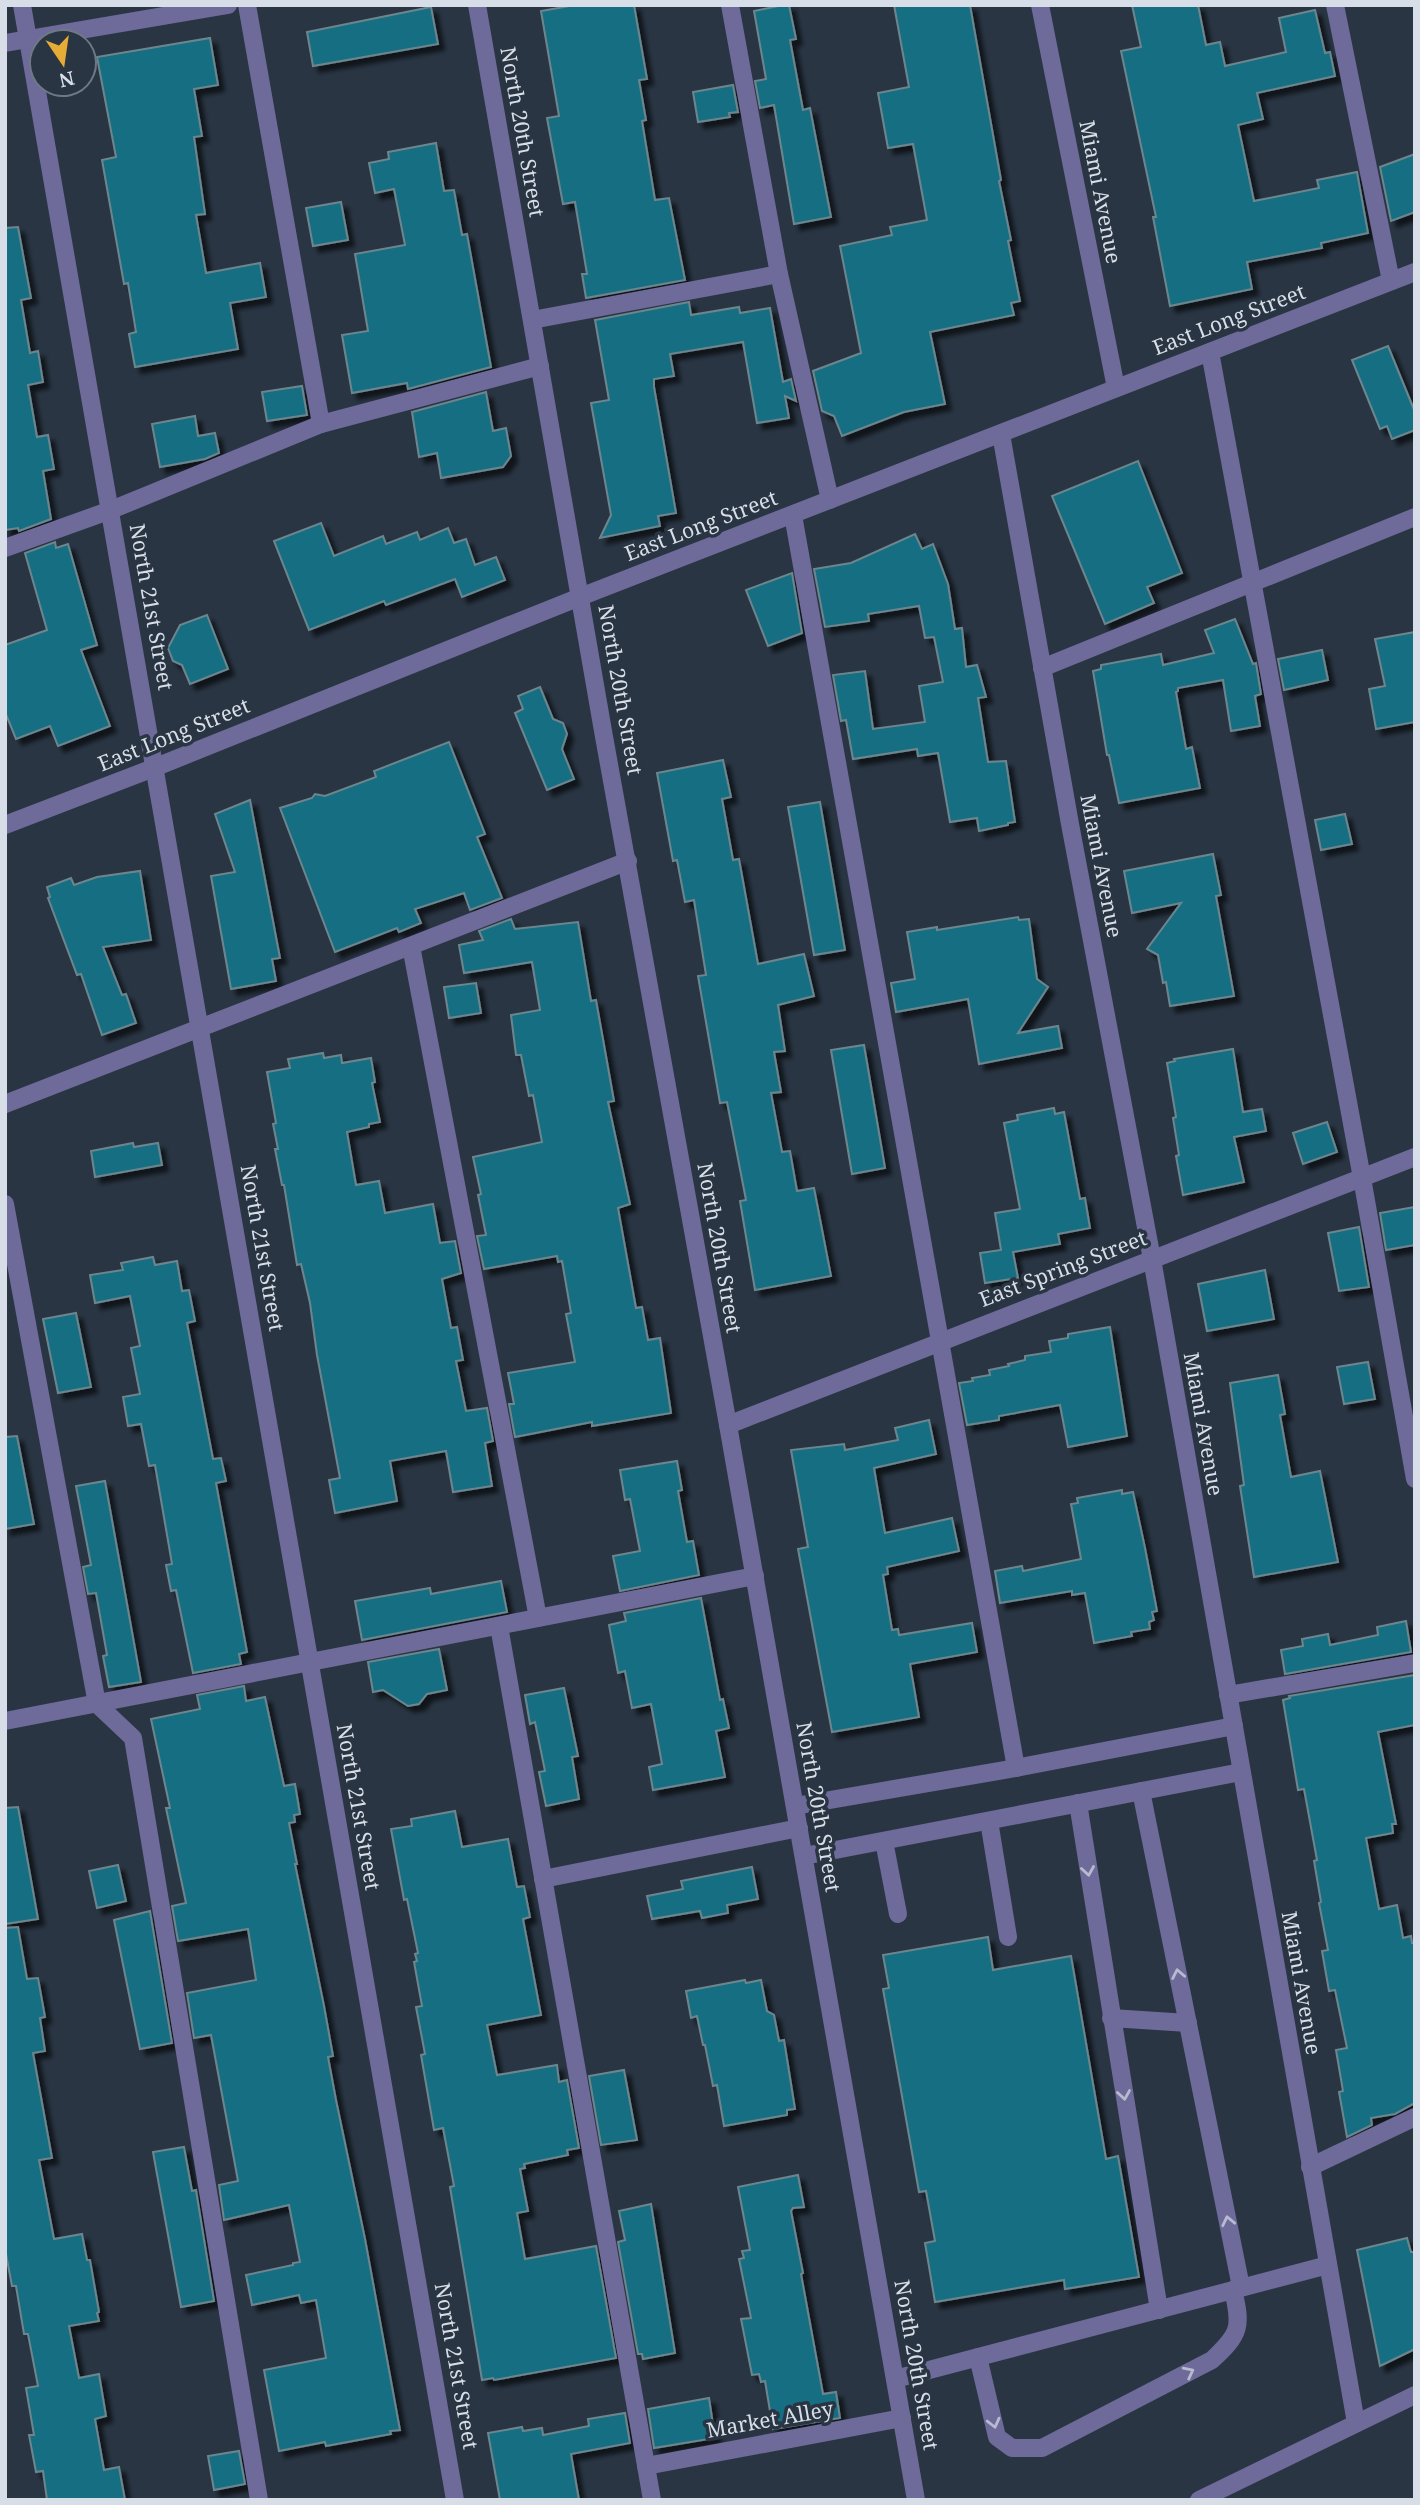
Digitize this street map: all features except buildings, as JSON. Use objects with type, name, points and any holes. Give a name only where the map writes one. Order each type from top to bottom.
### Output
[{"type":"street","name":"North 21st Street","points":[[22,5],[28,39]]},
{"type":"street","points":[[93,28],[228,5]]},
{"type":"street","points":[[247,5],[321,424]]},
{"type":"street","name":"North 20th Street","points":[[477,5],[916,2500]]},
{"type":"street","points":[[730,5],[779,274],[830,500]]},
{"type":"street","name":"Miami Avenue","points":[[1040,5],[1116,388]]},
{"type":"street","points":[[1335,5],[1391,281]]},
{"type":"street","points":[[5,43],[28,39]]},
{"type":"street","name":"North 21st Street","points":[[38,98],[455,2500]]},
{"type":"street","name":"East Long Street","points":[[5,825],[580,597],[1415,272]]},
{"type":"street","points":[[531,320],[779,274]]},
{"type":"street","points":[[1210,352],[1415,1479]]},
{"type":"street","points":[[5,548],[111,510],[321,424],[540,366]]},
{"type":"street","name":"Miami Avenue","points":[[1001,434],[1152,1259],[1356,2423]]},
{"type":"street","points":[[793,515],[1016,1768]]},
{"type":"street","points":[[1042,668],[1415,517]]},
{"type":"street","points":[[5,1104],[628,861]]},
{"type":"street","points":[[411,946],[538,1618]]},
{"type":"street","name":"East Spring Street","points":[[728,1425],[1415,1157]]},
{"type":"street","points":[[5,1204],[97,1704],[133,1738],[259,2500]]},
{"type":"street","points":[[5,1721],[755,1576]]},
{"type":"street","points":[[499,1626],[652,2500]]},
{"type":"street","points":[[1227,1695],[1415,1663]]},
{"type":"street","points":[[794,1806],[1016,1768],[1234,1726]]},
{"type":"street","points":[[804,1856],[1241,1772]]},
{"type":"street","points":[[978,2357],[997,2437],[1012,2448],[1042,2448],[1212,2360],[1233,2341],[1239,2315],[1237,2289],[1188,2023],[1141,1791]]},
{"type":"street","points":[[1077,1803],[1159,2310]]},
{"type":"street","points":[[989,1821],[1008,1937]]},
{"type":"street","points":[[543,1879],[799,1828]]},
{"type":"street","points":[[884,1841],[898,1914]]},
{"type":"street","points":[[1111,2018],[1188,2023]]},
{"type":"street","points":[[1310,2167],[1415,2117]]},
{"type":"street","points":[[895,2379],[1328,2265]]},
{"type":"street","points":[[1199,2500],[1415,2395]]},
{"type":"street","name":"Market Alley","points":[[646,2466],[902,2418]]}]
